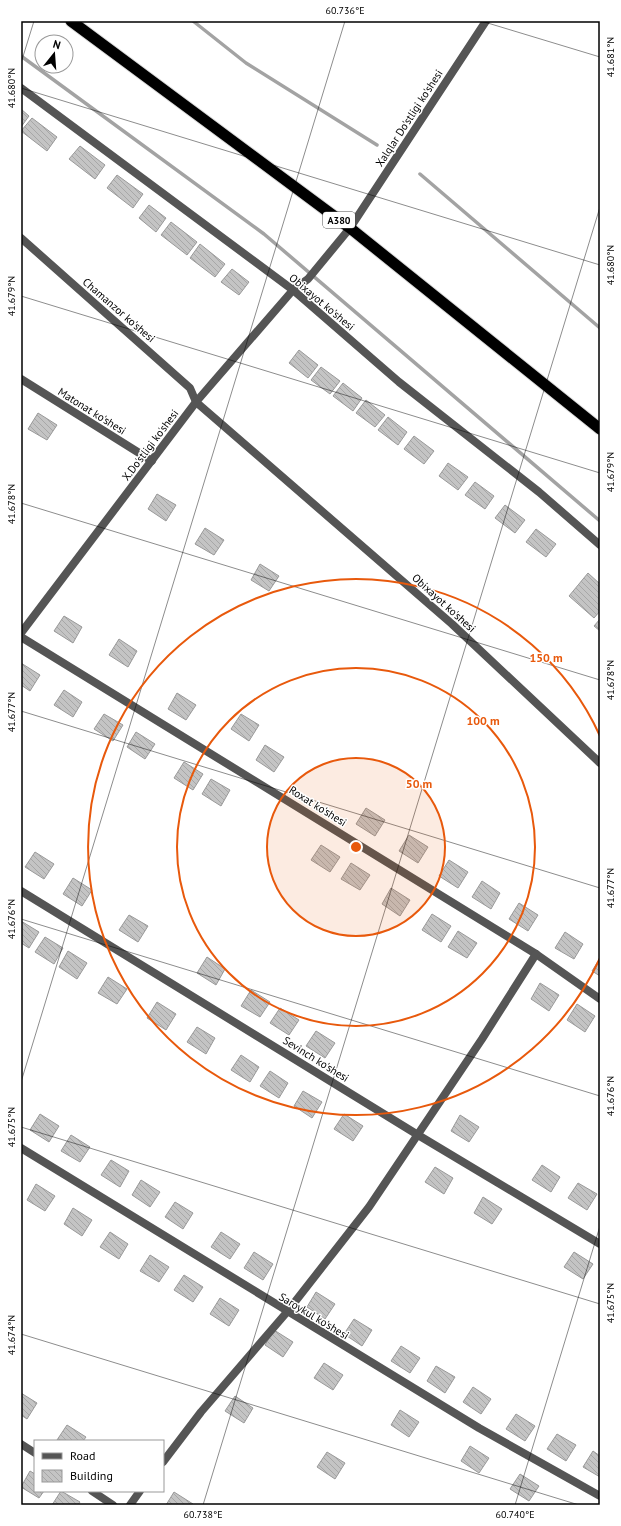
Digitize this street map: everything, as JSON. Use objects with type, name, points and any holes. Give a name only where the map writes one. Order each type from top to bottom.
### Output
[{"type":"highway","name":"A380","points":[[71,21],[350,228],[600,429]]},
{"type":"street","name":"Xalqlar Do'stligi ko'shesi","points":[[329,254],[350,228],[486,21]]},
{"type":"street","name":"Obixayot ko'shesi","points":[[21,88],[293,290],[399,382],[539,492],[600,545]]},
{"type":"street","name":"Chamanzor ko'shesi","points":[[21,238],[190,388],[196,402]]},
{"type":"street","name":"X.Do'stligi ko'shesi","points":[[21,633],[196,402],[293,290],[308,279],[329,254]]},
{"type":"street","name":"Matonat ko'shesi","points":[[21,379],[152,461]]},
{"type":"street","name":"Obixayot ko'shesi","points":[[196,402],[452,624],[600,763]]},
{"type":"street","name":"Roxat ko'shesi","points":[[21,636],[536,954],[600,999]]},
{"type":"street","name":"Sevinch ko'shesi","points":[[21,891],[418,1135],[600,1244]]},
{"type":"street","points":[[164,1461],[201,1412],[287,1312],[368,1207],[418,1135],[536,954]]},
{"type":"street","name":"Saroykul ko'shesi","points":[[21,1148],[479,1428],[600,1496]]},
{"type":"street","points":[[21,1444],[34,1452]]},
{"type":"street","points":[[93,1492],[112,1505]]},
{"type":"street","points":[[130,1505],[139,1492]]},
{"type":"building","points":[[21,109],[29,116],[21,127]]},
{"type":"building","points":[[32,118],[57,137],[47,151],[21,131]]},
{"type":"building","points":[[80,146],[105,165],[95,179],[69,159]]},
{"type":"building","points":[[117,175],[143,194],[133,208],[107,188]]},
{"type":"building","points":[[149,205],[166,218],[156,232],[139,218]]},
{"type":"building","points":[[171,222],[197,242],[187,255],[161,235]]},
{"type":"building","points":[[200,244],[225,264],[215,277],[190,258]]},
{"type":"building","points":[[232,269],[249,282],[239,295],[221,282]]},
{"type":"building","points":[[299,350],[318,365],[308,378],[289,363]]},
{"type":"building","points":[[321,367],[340,381],[330,394],[311,380]]},
{"type":"building","points":[[343,383],[362,398],[353,411],[333,396]]},
{"type":"building","points":[[366,400],[385,415],[375,427],[356,413]]},
{"type":"building","points":[[38,413],[57,425],[47,440],[28,429]]},
{"type":"building","points":[[388,417],[407,432],[398,445],[378,430]]},
{"type":"building","points":[[414,436],[434,451],[424,464],[404,449]]},
{"type":"building","points":[[448,463],[468,477],[458,490],[439,476]]},
{"type":"building","points":[[475,482],[494,496],[485,509],[465,495]]},
{"type":"building","points":[[157,494],[176,505],[166,521],[148,509]]},
{"type":"building","points":[[505,505],[525,520],[515,533],[495,518]]},
{"type":"building","points":[[205,528],[224,540],[214,555],[195,544]]},
{"type":"building","points":[[536,529],[556,544],[546,557],[526,542]]},
{"type":"building","points":[[260,564],[279,576],[269,591],[251,580]]},
{"type":"building","points":[[588,573],[600,584],[600,611],[594,618],[569,596]]},
{"type":"building","points":[[64,616],[82,627],[73,643],[54,631]]},
{"type":"building","points":[[600,619],[600,631],[594,626]]},
{"type":"building","points":[[119,639],[137,651],[128,667],[109,655]]},
{"type":"building","points":[[21,663],[40,675],[30,691],[21,685]]},
{"type":"building","points":[[64,690],[82,702],[73,717],[54,705]]},
{"type":"building","points":[[177,693],[196,705],[186,720],[168,709]]},
{"type":"building","points":[[104,714],[123,725],[113,741],[94,729]]},
{"type":"building","points":[[241,714],[259,725],[249,741],[231,729]]},
{"type":"building","points":[[136,732],[155,744],[145,759],[127,747]]},
{"type":"building","points":[[265,745],[284,757],[274,772],[256,760]]},
{"type":"building","points":[[184,762],[203,774],[193,790],[174,778]]},
{"type":"building","points":[[211,779],[230,790],[221,806],[202,794]]},
{"type":"building","points":[[366,808],[385,820],[375,836],[356,824]]},
{"type":"building","points":[[409,835],[428,847],[418,863],[399,851]]},
{"type":"building","points":[[321,845],[340,857],[330,872],[311,860]]},
{"type":"building","points":[[35,852],[54,864],[44,879],[25,867]]},
{"type":"building","points":[[449,860],[468,872],[458,888],[439,876]]},
{"type":"building","points":[[351,863],[370,875],[360,890],[341,879]]},
{"type":"building","points":[[73,878],[92,890],[82,906],[63,894]]},
{"type":"building","points":[[482,881],[500,893],[491,909],[472,897]]},
{"type":"building","points":[[391,888],[410,900],[400,916],[382,904]]},
{"type":"building","points":[[519,903],[538,915],[528,931],[509,919]]},
{"type":"building","points":[[432,914],[451,926],[441,942],[422,930]]},
{"type":"building","points":[[129,915],[148,926],[138,942],[119,930]]},
{"type":"building","points":[[21,921],[39,932],[29,948],[21,943]]},
{"type":"building","points":[[458,931],[477,943],[467,958],[448,947]]},
{"type":"building","points":[[565,932],[583,944],[574,959],[555,948]]},
{"type":"building","points":[[45,937],[63,948],[54,964],[35,952]]},
{"type":"building","points":[[68,951],[87,963],[77,979],[59,967]]},
{"type":"building","points":[[207,957],[225,969],[216,985],[197,973]]},
{"type":"building","points":[[600,958],[600,976],[592,971]]},
{"type":"building","points":[[108,977],[127,989],[117,1004],[98,993]]},
{"type":"building","points":[[540,983],[559,995],[549,1011],[531,999]]},
{"type":"building","points":[[251,990],[270,1002],[260,1017],[241,1006]]},
{"type":"building","points":[[157,1002],[176,1014],[166,1030],[147,1018]]},
{"type":"building","points":[[577,1004],[595,1016],[585,1032],[567,1020]]},
{"type":"building","points":[[280,1008],[299,1020],[289,1035],[270,1023]]},
{"type":"building","points":[[197,1027],[215,1038],[206,1054],[187,1042]]},
{"type":"building","points":[[316,1031],[335,1043],[325,1058],[306,1046]]},
{"type":"building","points":[[241,1055],[259,1067],[250,1082],[231,1070]]},
{"type":"building","points":[[270,1071],[288,1083],[279,1098],[260,1086]]},
{"type":"building","points":[[303,1091],[322,1102],[312,1118],[294,1106]]},
{"type":"building","points":[[40,1114],[59,1126],[49,1142],[30,1130]]},
{"type":"building","points":[[344,1114],[363,1126],[353,1141],[334,1129]]},
{"type":"building","points":[[460,1115],[479,1127],[469,1142],[451,1131]]},
{"type":"building","points":[[71,1135],[90,1147],[80,1162],[61,1151]]},
{"type":"building","points":[[111,1160],[129,1171],[120,1187],[101,1175]]},
{"type":"building","points":[[542,1165],[560,1177],[551,1192],[532,1180]]},
{"type":"building","points":[[435,1167],[453,1178],[444,1194],[425,1182]]},
{"type":"building","points":[[141,1180],[160,1192],[150,1207],[132,1195]]},
{"type":"building","points":[[578,1183],[597,1194],[587,1210],[568,1198]]},
{"type":"building","points":[[36,1184],[55,1196],[45,1211],[27,1200]]},
{"type":"building","points":[[483,1197],[502,1209],[492,1224],[474,1213]]},
{"type":"building","points":[[175,1202],[193,1213],[183,1229],[165,1217]]},
{"type":"building","points":[[73,1208],[92,1220],[82,1236],[64,1224]]},
{"type":"building","points":[[110,1232],[128,1244],[119,1259],[100,1247]]},
{"type":"building","points":[[221,1232],[240,1244],[230,1259],[211,1247]]},
{"type":"building","points":[[254,1252],[273,1264],[263,1280],[244,1268]]},
{"type":"building","points":[[574,1252],[593,1264],[583,1279],[564,1267]]},
{"type":"building","points":[[150,1255],[169,1267],[159,1282],[140,1271]]},
{"type":"building","points":[[184,1275],[203,1287],[193,1302],[174,1290]]},
{"type":"building","points":[[316,1292],[335,1304],[325,1319],[307,1307]]},
{"type":"building","points":[[220,1298],[239,1310],[229,1326],[210,1314]]},
{"type":"building","points":[[354,1319],[372,1330],[362,1346],[344,1334]]},
{"type":"building","points":[[274,1330],[293,1342],[283,1357],[265,1345]]},
{"type":"building","points":[[401,1346],[420,1358],[410,1373],[391,1361]]},
{"type":"building","points":[[324,1363],[343,1375],[333,1390],[314,1378]]},
{"type":"building","points":[[436,1366],[455,1377],[445,1393],[427,1381]]},
{"type":"building","points":[[473,1387],[491,1399],[481,1414],[463,1402]]},
{"type":"building","points":[[21,1393],[37,1403],[27,1419],[21,1415]]},
{"type":"building","points":[[235,1396],[253,1408],[244,1423],[225,1411]]},
{"type":"building","points":[[400,1410],[419,1422],[409,1437],[391,1425]]},
{"type":"building","points":[[516,1414],[535,1426],[525,1441],[506,1429]]},
{"type":"building","points":[[67,1425],[86,1437],[84,1440],[57,1440]]},
{"type":"building","points":[[557,1434],[576,1445],[566,1461],[547,1449]]},
{"type":"building","points":[[470,1446],[489,1458],[479,1473],[461,1461]]},
{"type":"building","points":[[593,1451],[600,1456],[600,1477],[583,1467]]},
{"type":"building","points":[[327,1452],[345,1463],[335,1479],[317,1467]]},
{"type":"building","points":[[30,1471],[34,1473],[34,1492],[43,1492],[39,1498],[21,1487]]},
{"type":"building","points":[[520,1474],[539,1486],[529,1501],[510,1489]]},
{"type":"building","points":[[60,1492],[80,1502],[78,1505],[52,1505]]},
{"type":"building","points":[[174,1492],[193,1504],[166,1505]]},
{"type":"waterway","points":[[193,21],[246,63],[377,145]]},
{"type":"waterway","points":[[21,56],[264,234],[600,521]]},
{"type":"waterway","points":[[420,174],[600,328]]}]
